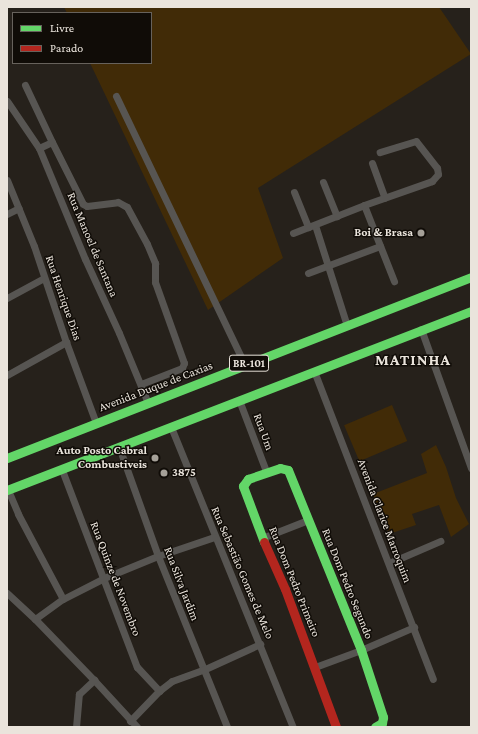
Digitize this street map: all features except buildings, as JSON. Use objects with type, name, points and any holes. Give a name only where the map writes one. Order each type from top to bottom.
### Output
[{"type":"main road","name":"Avenida Duque de Caxias","points":[[7,458],[471,277]]},
{"type":"main road","name":"BR-101","points":[[8,490],[421,329],[471,311]]},
{"type":"main road","name":"Rua Dom Pedro Primeiro","points":[[280,468],[266,471],[248,479],[243,486],[262,538],[285,589],[336,727]]},
{"type":"main road","name":"Rua Dom Pedro Segundo","points":[[280,468],[288,470],[361,650],[383,717],[383,721],[375,727]]},
{"type":"street","points":[[25,85],[83,204],[91,205],[118,202],[127,207],[147,244],[154,263],[155,282],[184,363],[182,368],[140,384]]},
{"type":"street","points":[[116,96],[245,365]]},
{"type":"street","name":"Rua Manoel de Santana","points":[[7,101],[39,148],[85,259],[148,403]]},
{"type":"street","points":[[293,233],[364,205],[432,181],[436,177],[438,171],[416,141],[380,152]]},
{"type":"street","points":[[39,148],[52,142]]},
{"type":"street","points":[[372,163],[384,198]]},
{"type":"street","name":"Rua Henrique Dias","points":[[7,180],[34,246],[66,342],[96,423]]},
{"type":"street","points":[[323,182],[337,216]]},
{"type":"street","points":[[294,192],[312,226],[348,326]]},
{"type":"street","points":[[364,205],[394,280]]},
{"type":"street","points":[[7,214],[18,208]]},
{"type":"street","points":[[308,273],[380,246]]},
{"type":"street","points":[[7,298],[44,278]]},
{"type":"street","points":[[421,329],[471,468]]},
{"type":"street","points":[[7,375],[66,342]]},
{"type":"street","name":"Avenida Clarice Marroquim","points":[[314,371],[414,626],[433,679]]},
{"type":"street","name":"Rua Um","points":[[239,400],[266,471]]},
{"type":"street","name":"Rua Sebastião Gomes de Melo","points":[[171,427],[214,537],[260,644],[293,727]]},
{"type":"street","name":"Rua Silva Jardim","points":[[119,448],[158,556],[227,727]]},
{"type":"street","name":"Rua Quinze de Novembro","points":[[62,470],[138,667],[159,691]]},
{"type":"street","points":[[8,490],[18,514],[63,599]]},
{"type":"street","points":[[262,538],[308,520]]},
{"type":"street","points":[[35,619],[63,599],[104,578],[158,556],[214,537]]},
{"type":"street","points":[[389,563],[440,541]]},
{"type":"street","points":[[7,593],[35,619],[94,680],[134,725],[159,691],[172,681],[203,670],[260,644]]},
{"type":"street","points":[[315,667],[361,650],[414,626]]},
{"type":"street","points":[[76,727],[78,694],[94,680]]},
{"type":"shaded area","points":[[64,7],[439,7],[471,54],[258,188],[283,258],[208,310],[90,64],[152,64],[152,12],[66,12]]},
{"type":"shaded area","points":[[392,405],[407,441],[359,461],[344,425]]},
{"type":"shaded area","points":[[436,445],[446,467],[456,498],[469,524],[451,537],[439,505],[412,514],[416,525],[389,534],[373,494],[427,473],[421,454]]},
{"type":"traffic: fast","points":[[7,458],[471,277]]},
{"type":"traffic: fast","points":[[7,490],[471,311]]},
{"type":"traffic: fast","points":[[264,542],[243,486],[248,479],[280,468],[288,470],[361,650],[383,717],[382,723],[375,727]]},
{"type":"traffic: jam","points":[[264,542],[285,589],[336,727]]},
{"type":"place","name":"Boi & Brasa","points":[[421,233]]},
{"type":"place","name":"Auto Posto Cabral Combustiveis","points":[[155,458]]},
{"type":"place","name":"3875","points":[[164,473]]},
{"type":"district","name":"MATINHA","points":[[413,360]]}]
